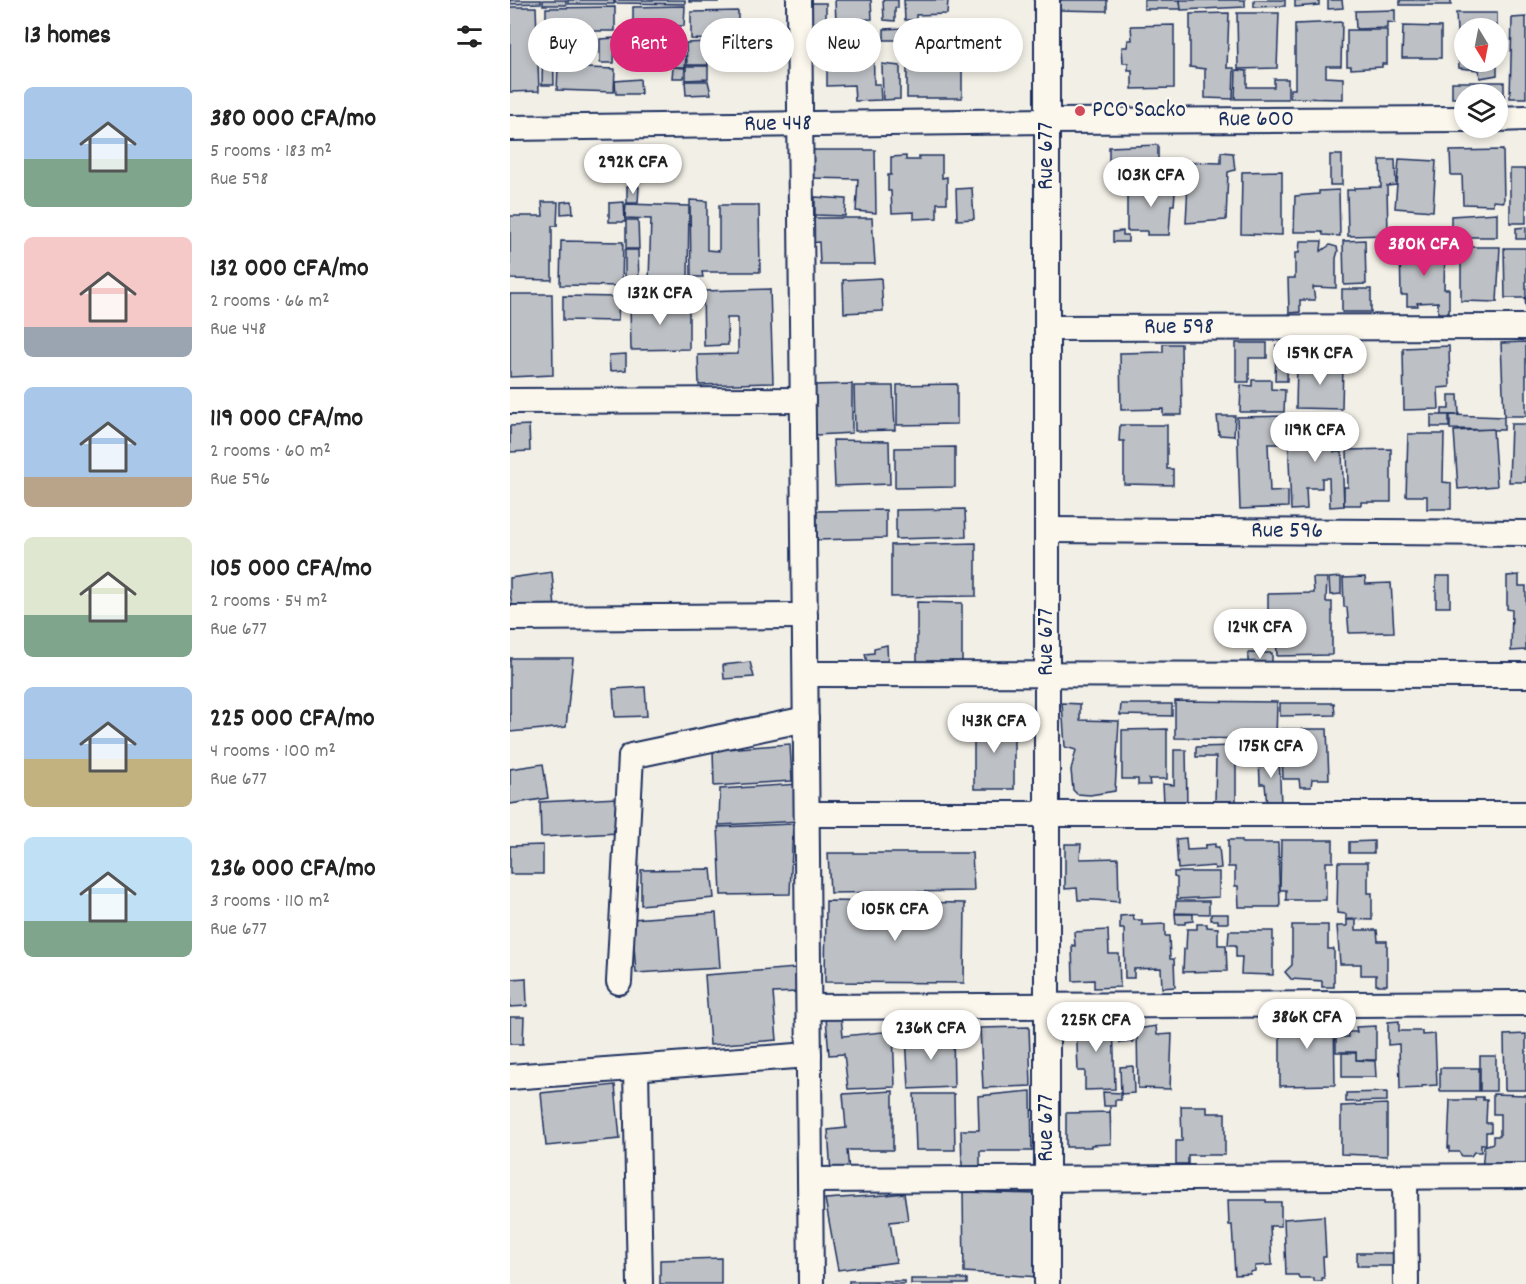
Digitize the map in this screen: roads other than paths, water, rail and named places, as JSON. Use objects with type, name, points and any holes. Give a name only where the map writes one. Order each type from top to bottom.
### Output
[{"type":"street","points":[[799,0],[811,1284]]},
{"type":"street","name":"Rue 677","points":[[1047,0],[1047,1284]]},
{"type":"street","points":[[1508,118],[1526,118]]},
{"type":"street","name":"Rue 600","points":[[1047,120],[1454,119]]},
{"type":"street","name":"Rue 448","points":[[510,128],[1047,120]]},
{"type":"street","name":"Rue 598","points":[[1047,328],[1526,327]]},
{"type":"street","points":[[510,401],[803,400]]},
{"type":"street","name":"Rue 596","points":[[1047,530],[1526,533]]},
{"type":"street","points":[[510,618],[805,616]]},
{"type":"street","points":[[806,674],[1526,675]]},
{"type":"street","points":[[619,982],[631,756],[806,719]]},
{"type":"street","points":[[807,814],[1526,814]]},
{"type":"street","points":[[809,1007],[1526,1003]]},
{"type":"street","points":[[510,1077],[809,1055]]},
{"type":"street","points":[[636,1068],[640,1284]]},
{"type":"street","points":[[810,1179],[1526,1176]]},
{"type":"street","points":[[1405,1177],[1406,1284]]},
{"type":"place","name":"PCO Sacko","points":[[1080,111]]}]
